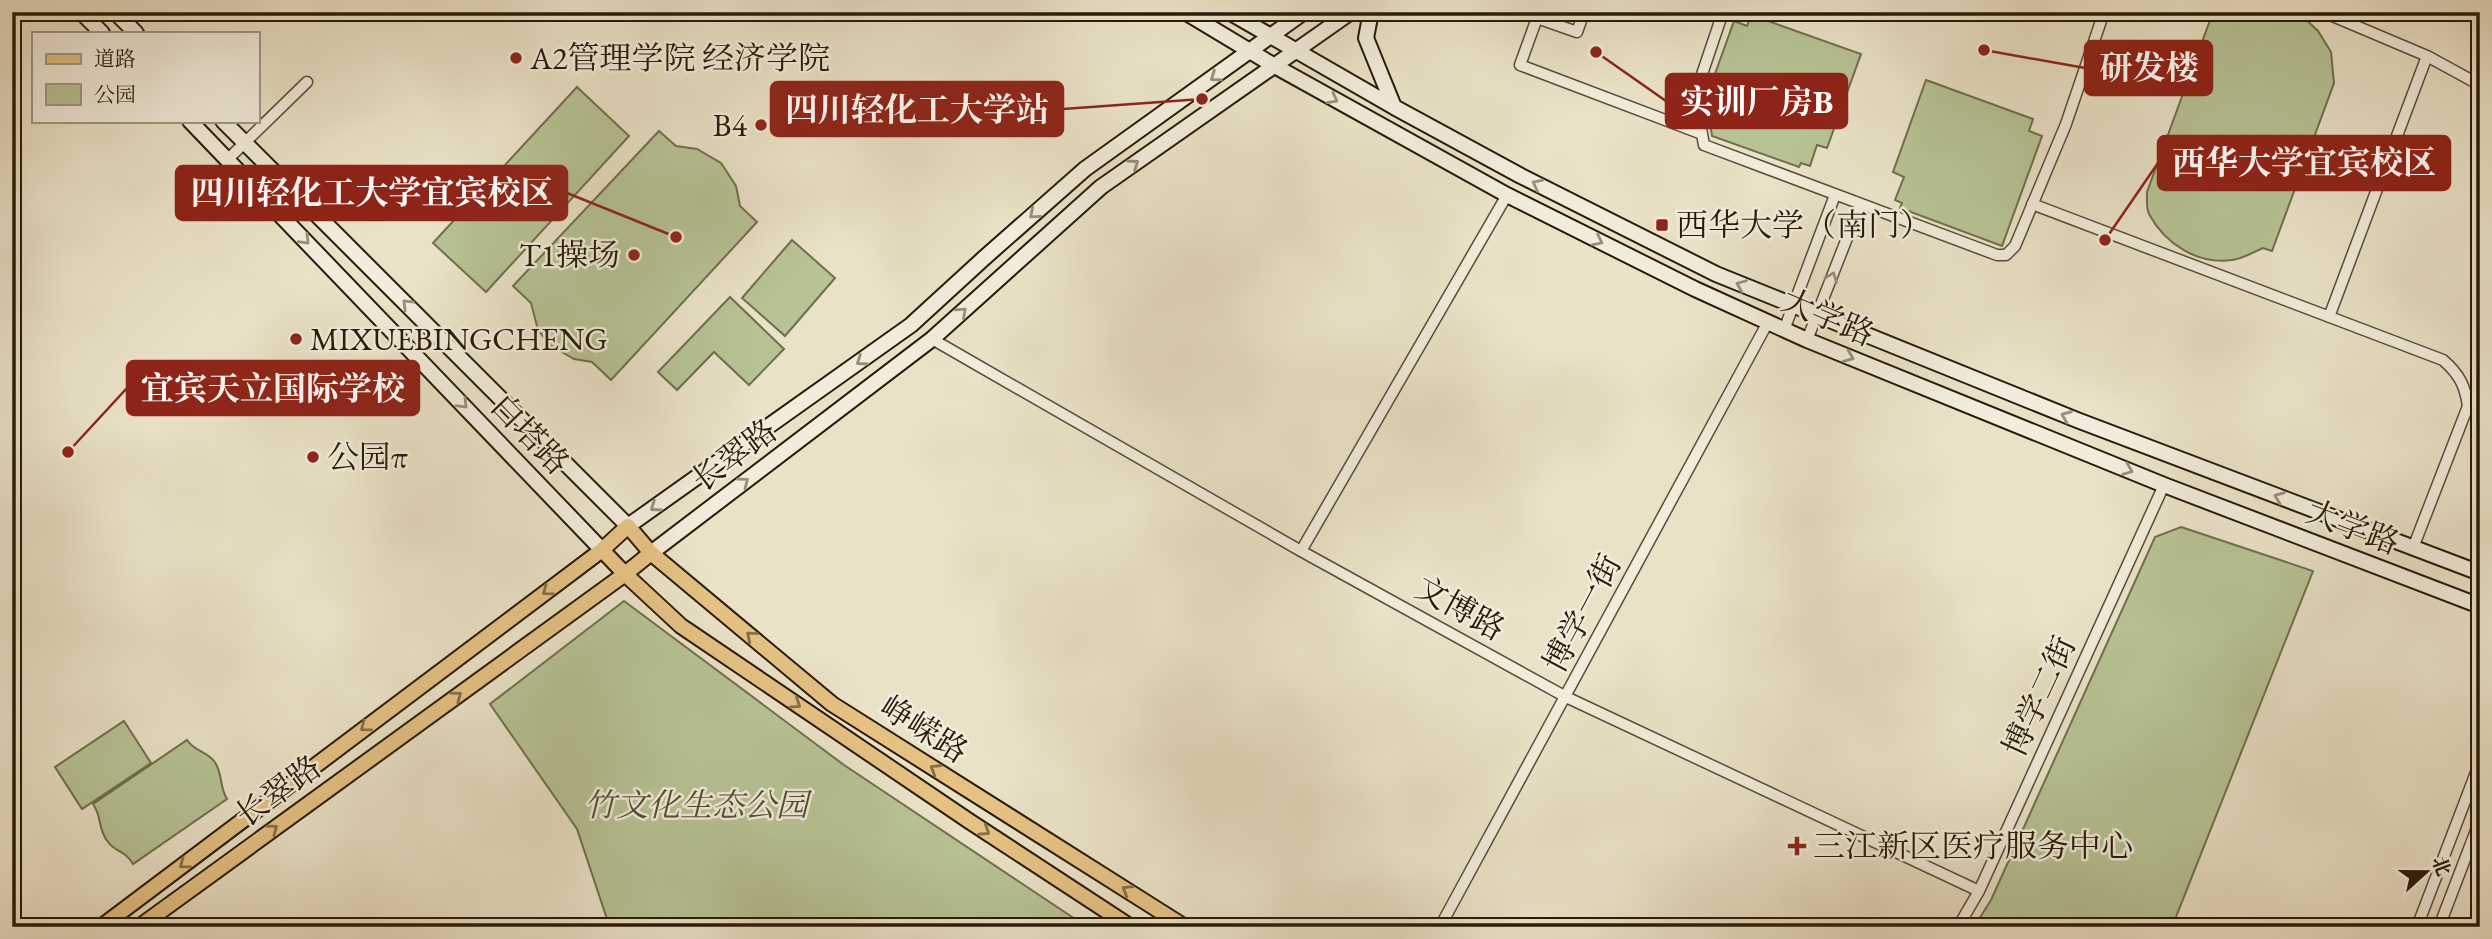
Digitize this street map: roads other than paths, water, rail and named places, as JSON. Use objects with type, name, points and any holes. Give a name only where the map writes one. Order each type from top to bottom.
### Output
[{"type":"main road","points":[[81,12],[101,32]]},
{"type":"main road","points":[[115,12],[135,32]]},
{"type":"main road","name":"大学路","points":[[1185,12],[1250,52],[1507,195],[1784,330],[2164,485],[2480,606]]},
{"type":"main road","name":"大学路","points":[[1229,12],[1521,176],[1716,274],[2077,420],[2480,573]]},
{"type":"main road","name":"长翠路","points":[[101,927],[602,550],[628,526],[911,325],[1085,169],[1304,12]]},
{"type":"main road","name":"长翠路","points":[[139,927],[625,574],[932,339],[1101,187],[1351,12]]},
{"type":"main road","points":[[1371,12],[1366,38],[1394,107]]},
{"type":"main road","name":"白塔路","points":[[191,122],[625,574]]},
{"type":"main road","name":"白塔路","points":[[224,122],[628,526],[651,553]]},
{"type":"main road","name":"峥嵘路","points":[[651,553],[832,704],[1185,927]]},
{"type":"main road","name":"峥嵘路","points":[[625,574],[681,626],[969,821],[1132,927]]},
{"type":"street","points":[[1584,12],[1577,32],[1537,18],[1520,65],[1702,134]]},
{"type":"street","points":[[1723,12],[1695,95],[1704,145],[1997,255],[2006,255],[2015,246],[2066,124],[2104,12]]},
{"type":"street","points":[[2323,12],[2427,56],[2480,85]]},
{"type":"street","points":[[2329,317],[2427,56]]},
{"type":"street","points":[[228,159],[307,82]]},
{"type":"street","points":[[1301,551],[1507,195]]},
{"type":"street","points":[[1784,330],[1835,195]]},
{"type":"street","points":[[2032,204],[2443,360],[2465,384],[2468,405],[2413,548]]},
{"type":"street","points":[[1807,340],[1860,205]]},
{"type":"street","name":"博学一街","points":[[1440,927],[1768,322]]},
{"type":"street","name":"文博路","points":[[932,339],[1301,551],[1566,697],[1979,891]]},
{"type":"street","name":"博学二街","points":[[1958,927],[1979,891],[2164,485]]},
{"type":"street","points":[[2417,927],[2480,762]]},
{"type":"street","points":[[2439,927],[2480,820]]},
{"type":"place","name":"研发楼","points":[[1984,50]]},
{"type":"place","name":"实训厂房B","points":[[1596,52]]},
{"type":"place","name":"A2管理学院 经济学院","points":[[516,58]]},
{"type":"place","name":"四川轻化工大学站","points":[[1202,99]]},
{"type":"place","name":"B4","points":[[761,125]]},
{"type":"place","name":"西华大学（南门）","points":[[1662,225]]},
{"type":"place","name":"四川轻化工大学宜宾校区","points":[[676,237]]},
{"type":"place","name":"西华大学宜宾校区","points":[[2105,240]]},
{"type":"place","name":"T1操场","points":[[634,255]]},
{"type":"place","name":"MIXUEBINGCHENG","points":[[296,339]]},
{"type":"place","name":"宜宾天立国际学校","points":[[68,452]]},
{"type":"place","name":"公园π","points":[[313,457]]},
{"type":"place","name":"三江新区医疗服务中心","points":[[1797,846]]},
{"type":"park label","name":"竹文化生态公园","points":[[696,805]]}]
